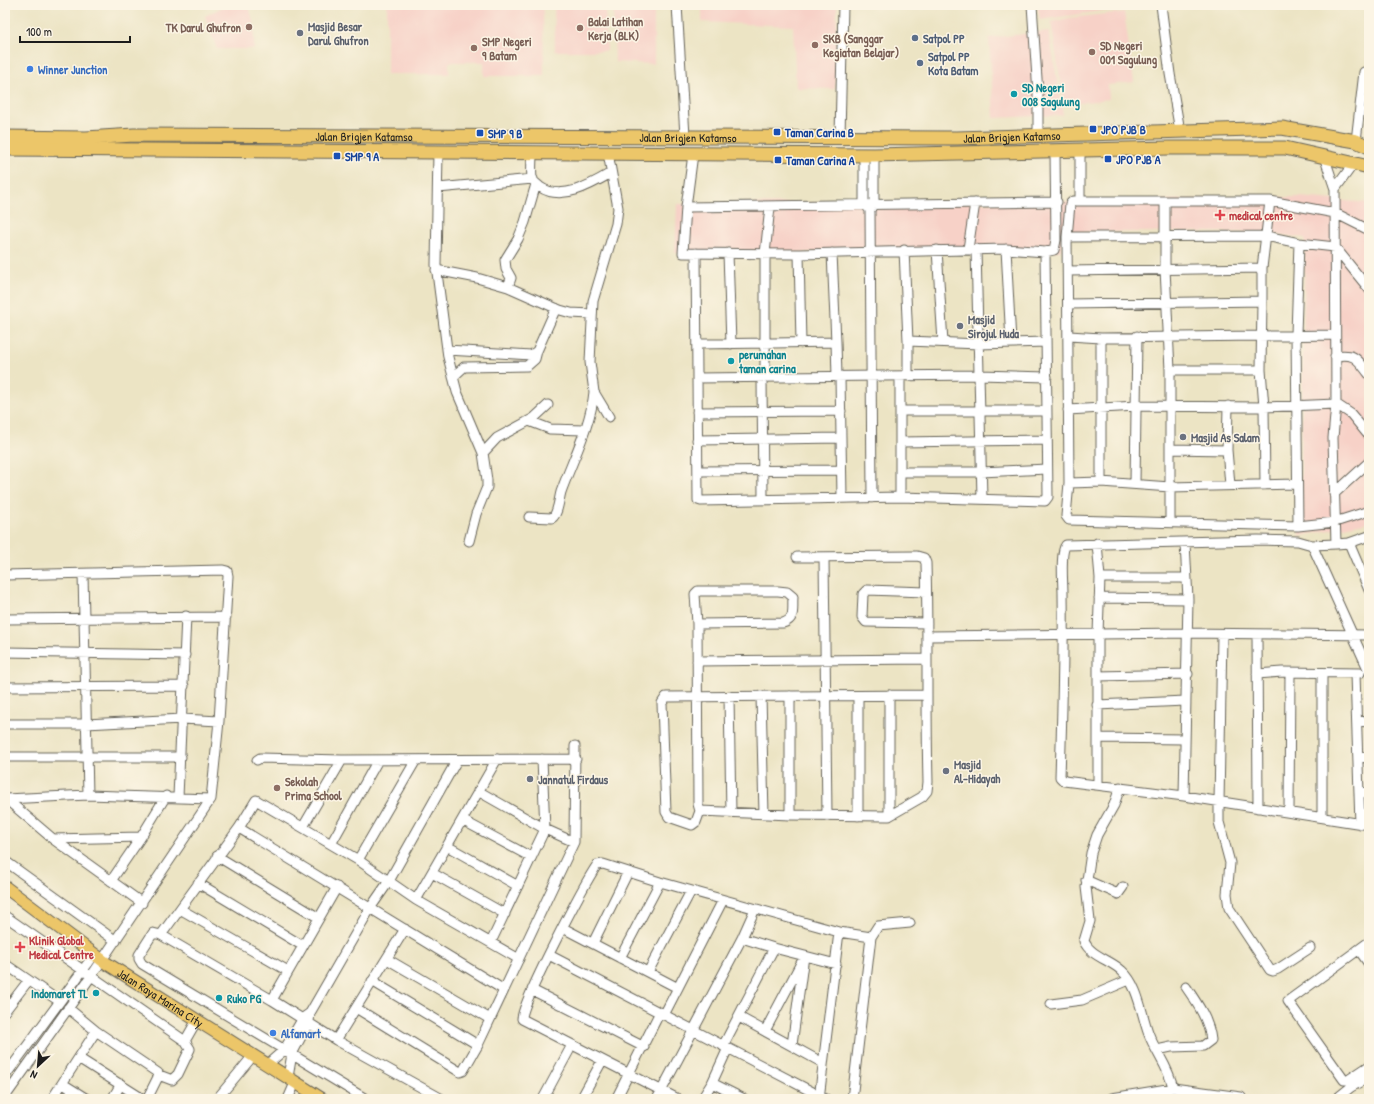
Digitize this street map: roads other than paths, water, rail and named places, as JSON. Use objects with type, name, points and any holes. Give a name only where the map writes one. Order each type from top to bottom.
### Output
[{"type":"highway","name":"Jalan Brigjen Katamso","points":[[5,150],[86,138],[134,135],[840,136],[957,138],[1038,134],[1282,128],[1356,141],[1369,147]]},
{"type":"highway","name":"Jalan Brigjen Katamso","points":[[5,137],[38,144],[532,153],[869,155],[1285,148],[1354,163],[1369,168]]},
{"type":"main road","name":"Jalan Raya Marina City","points":[[5,887],[98,958],[197,1020],[252,1057],[268,1064],[322,1099]]},
{"type":"street","points":[[677,5],[685,136]]},
{"type":"street","points":[[840,136],[843,5]]},
{"type":"street","points":[[1032,5],[1038,93],[1038,134]]},
{"type":"street","points":[[1161,5],[1180,131]]},
{"type":"street","points":[[1356,141],[1364,72]]},
{"type":"street","points":[[1080,151],[1080,201]]},
{"type":"street","points":[[438,152],[436,270],[456,392],[483,453],[487,487],[476,514],[469,541]]},
{"type":"street","points":[[693,154],[682,252],[799,254],[904,250],[1006,249],[1045,252],[1054,250],[1056,246],[1057,202],[1055,152]]},
{"type":"street","points":[[508,287],[511,278],[506,269],[505,260],[518,239],[525,222],[534,181],[532,153]]},
{"type":"street","points":[[529,517],[554,517],[561,493],[592,412],[594,392],[590,362],[591,314],[593,301],[616,224],[618,208],[608,153]]},
{"type":"street","points":[[869,155],[872,498]]},
{"type":"street","points":[[1324,156],[1335,189],[1336,404],[1333,438],[1336,544]]},
{"type":"street","points":[[1335,189],[1354,163]]},
{"type":"street","points":[[438,188],[534,181],[546,191],[557,193],[568,192],[593,183],[611,172]]},
{"type":"street","points":[[1369,230],[1335,213],[1270,201],[1073,201],[1069,207],[1068,237],[1069,483],[1066,516],[1069,520],[1298,526],[1335,522],[1369,511]]},
{"type":"street","points":[[1165,201],[1165,269],[1170,370],[1170,522]]},
{"type":"street","points":[[1265,485],[1264,407],[1261,370],[1262,268],[1270,201]]},
{"type":"street","points":[[686,207],[869,206],[1057,202]]},
{"type":"street","points":[[975,203],[972,249],[979,344],[982,498]]},
{"type":"street","points":[[763,499],[762,411],[766,344],[765,254],[770,207]]},
{"type":"street","points":[[1068,237],[1165,235],[1266,236],[1299,242],[1336,246],[1369,289]]},
{"type":"street","points":[[1298,526],[1296,484],[1296,334],[1299,242]]},
{"type":"street","points":[[1006,249],[1011,342]]},
{"type":"street","points":[[900,497],[900,411],[908,341],[904,250]]},
{"type":"street","points":[[937,250],[944,342]]},
{"type":"street","points":[[696,253],[698,500],[900,497],[982,498],[1045,501],[1048,497],[1045,252]]},
{"type":"street","points":[[728,253],[730,344]]},
{"type":"street","points":[[832,253],[841,411],[842,498]]},
{"type":"street","points":[[799,254],[801,343]]},
{"type":"street","points":[[1068,270],[1262,268]]},
{"type":"street","points":[[436,270],[477,278],[508,287],[571,313],[591,314]]},
{"type":"street","points":[[1068,304],[1262,301]]},
{"type":"street","points":[[453,376],[464,367],[527,366],[535,359],[556,308]]},
{"type":"street","points":[[1069,336],[1101,338],[1137,336],[1262,337],[1296,334],[1336,334]]},
{"type":"street","points":[[1135,484],[1137,336]]},
{"type":"street","points":[[1101,338],[1101,482]]},
{"type":"street","points":[[908,341],[979,344],[1046,342]]},
{"type":"street","points":[[697,344],[836,342]]},
{"type":"street","points":[[448,350],[531,355],[537,351]]},
{"type":"street","points":[[1335,356],[1349,354],[1354,357],[1369,374]]},
{"type":"street","points":[[1170,370],[1261,370]]},
{"type":"street","points":[[697,378],[980,375],[1047,376]]},
{"type":"street","points":[[594,392],[609,417]]},
{"type":"street","points":[[1068,410],[1136,406],[1264,407],[1336,404],[1351,414],[1369,436]]},
{"type":"street","points":[[483,453],[497,438],[529,421],[548,405]]},
{"type":"street","points":[[1228,406],[1227,450],[1230,485]]},
{"type":"street","points":[[697,412],[841,411]]},
{"type":"street","points":[[900,411],[1047,411]]},
{"type":"street","points":[[529,421],[550,429],[584,430]]},
{"type":"street","points":[[697,440],[841,438]]},
{"type":"street","points":[[900,442],[1047,440]]},
{"type":"street","points":[[1170,449],[1227,450]]},
{"type":"street","points":[[1334,494],[1369,462]]},
{"type":"street","points":[[900,472],[981,472],[1047,469]]},
{"type":"street","points":[[698,471],[841,470]]},
{"type":"street","points":[[1069,483],[1101,482],[1170,487],[1296,484]]},
{"type":"street","points":[[1355,674],[1359,792],[1364,824],[1219,803],[1184,796],[1098,784],[1064,781],[1060,777],[1064,635],[1064,547],[1066,545],[1258,540],[1298,541],[1312,544],[1336,544],[1349,543],[1369,536]]},
{"type":"street","points":[[1184,796],[1185,701],[1188,674],[1188,599],[1185,543]]},
{"type":"street","points":[[1349,543],[1369,590]]},
{"type":"street","points":[[1097,544],[1100,578],[1097,705],[1099,738],[1098,784]]},
{"type":"street","points":[[1257,674],[1355,674],[1369,671],[1312,544]]},
{"type":"street","points":[[700,811],[827,816],[889,816],[922,798],[927,791],[926,695],[928,636],[926,563],[924,558],[917,556],[796,557]]},
{"type":"street","points":[[824,557],[827,816]]},
{"type":"street","points":[[5,575],[226,570],[228,576],[220,721],[211,795],[116,941],[83,970],[5,1076]]},
{"type":"street","points":[[83,574],[88,795]]},
{"type":"street","points":[[1100,578],[1186,578]]},
{"type":"street","points":[[926,592],[867,590],[863,594],[862,617],[866,622],[872,623],[927,623]]},
{"type":"street","points":[[697,624],[783,623],[792,618],[793,597],[787,592],[778,591],[698,591],[695,594],[697,624],[696,696],[698,804],[700,811],[696,822],[692,825],[669,817],[666,812],[662,711],[662,703],[666,697],[696,696],[825,697],[926,695]]},
{"type":"street","points":[[1099,598],[1188,599]]},
{"type":"street","points":[[178,797],[181,757],[186,616]]},
{"type":"street","points":[[5,619],[84,620],[226,616]]},
{"type":"street","points":[[928,636],[1187,633],[1222,635],[1369,635]]},
{"type":"street","points":[[1257,634],[1258,808]]},
{"type":"street","points":[[1222,635],[1219,803],[1220,822],[1230,863],[1226,894],[1229,908],[1270,970],[1274,971],[1310,948]]},
{"type":"street","points":[[5,652],[185,655]]},
{"type":"street","points":[[697,661],[927,659]]},
{"type":"street","points":[[1289,812],[1290,673]]},
{"type":"street","points":[[1098,676],[1188,674]]},
{"type":"street","points":[[1322,674],[1322,817]]},
{"type":"street","points":[[5,687],[184,686]]},
{"type":"street","points":[[889,695],[889,816]]},
{"type":"street","points":[[729,696],[731,813]]},
{"type":"street","points":[[761,696],[764,814]]},
{"type":"street","points":[[790,696],[790,815]]},
{"type":"street","points":[[858,696],[858,816]]},
{"type":"street","points":[[1097,705],[1185,701]]},
{"type":"street","points":[[5,724],[86,724],[182,719],[220,721]]},
{"type":"street","points":[[1357,721],[1369,722]]},
{"type":"street","points":[[1099,738],[1184,739]]},
{"type":"street","points":[[356,1008],[460,1072],[465,1069],[478,1045],[574,842],[575,746]]},
{"type":"street","points":[[5,757],[181,757]]},
{"type":"street","points":[[1358,757],[1369,758]]},
{"type":"street","points":[[257,760],[260,758],[342,760],[576,759]]},
{"type":"street","points":[[416,900],[497,759]]},
{"type":"street","points":[[491,942],[545,828],[542,759]]},
{"type":"street","points":[[302,827],[342,760]]},
{"type":"street","points":[[331,844],[378,760]]},
{"type":"street","points":[[358,860],[416,760]]},
{"type":"street","points":[[268,1064],[288,1052],[371,907],[389,881],[456,760]]},
{"type":"street","points":[[1120,787],[1114,805],[1092,846],[1086,880],[1090,915],[1084,941],[1086,945],[1123,971],[1129,980],[1140,1003],[1148,1032],[1170,1076],[1173,1088]]},
{"type":"street","points":[[478,791],[545,828],[574,842]]},
{"type":"street","points":[[1359,792],[1369,793]]},
{"type":"street","points":[[5,799],[88,795],[178,797],[211,795]]},
{"type":"street","points":[[112,880],[166,796]]},
{"type":"street","points":[[5,799],[53,839],[142,903]]},
{"type":"street","points":[[161,935],[238,828],[256,800],[358,860],[416,900],[519,959]]},
{"type":"street","points":[[462,820],[531,857]]},
{"type":"street","points":[[238,828],[371,907],[504,990]]},
{"type":"street","points":[[53,839],[141,837]]},
{"type":"street","points":[[447,846],[518,886]]},
{"type":"street","points":[[217,856],[319,918]]},
{"type":"street","points":[[5,860],[116,941]]},
{"type":"street","points":[[678,1099],[522,1019],[522,1013],[532,990],[596,865],[603,864],[691,891],[839,932],[871,937]]},
{"type":"street","points":[[593,943],[628,872]]},
{"type":"street","points":[[432,873],[505,914]]},
{"type":"street","points":[[1086,880],[1118,894],[1123,887]]},
{"type":"street","points":[[620,958],[660,882]]},
{"type":"street","points":[[198,883],[303,946]]},
{"type":"street","points":[[272,1000],[337,887]]},
{"type":"street","points":[[648,972],[691,891]]},
{"type":"street","points":[[616,1099],[628,1074],[678,988],[723,900]]},
{"type":"street","points":[[180,909],[288,971]]},
{"type":"street","points":[[657,1099],[742,938],[755,909]]},
{"type":"street","points":[[5,916],[185,1041],[190,1049],[178,1074],[172,1080],[159,1075],[96,1031],[68,1008]]},
{"type":"street","points":[[852,1099],[871,937],[878,926],[910,923]]},
{"type":"street","points":[[336,1040],[405,928]]},
{"type":"street","points":[[563,928],[678,988]]},
{"type":"street","points":[[549,955],[693,1029],[821,1098],[839,932]]},
{"type":"street","points":[[366,1099],[142,964],[139,959],[140,955],[153,933],[161,935],[272,1000],[307,1018],[336,1040],[442,1099]]},
{"type":"street","points":[[742,938],[836,964]]},
{"type":"street","points":[[1369,942],[1288,1001],[1344,1080],[1348,1080],[1369,1066]]},
{"type":"street","points":[[702,1099],[712,1083],[725,1047],[774,948]]},
{"type":"street","points":[[1359,950],[1369,964]]},
{"type":"street","points":[[765,1031],[804,956]]},
{"type":"street","points":[[792,1045],[804,956]]},
{"type":"street","points":[[5,1097],[92,975],[98,958]]},
{"type":"street","points":[[387,959],[490,1019]]},
{"type":"street","points":[[5,964],[59,1001]]},
{"type":"street","points":[[1051,1004],[1082,1000],[1129,980]]},
{"type":"street","points":[[6,1006],[28,981]]},
{"type":"street","points":[[372,981],[478,1045]]},
{"type":"street","points":[[1157,1050],[1171,1047],[1204,1046],[1211,1040],[1210,1032],[1200,1010],[1186,987]]},
{"type":"street","points":[[532,990],[644,1047]]},
{"type":"street","points":[[739,1017],[824,1063]]},
{"type":"street","points":[[185,1041],[197,1020]]},
{"type":"street","points":[[52,1099],[80,1059],[96,1031]]},
{"type":"street","points":[[544,1099],[572,1045]]},
{"type":"street","points":[[288,1052],[292,1080],[288,1099]]},
{"type":"street","points":[[217,1099],[252,1057]]},
{"type":"street","points":[[80,1059],[143,1099]]},
{"type":"street","points":[[581,1099],[602,1060]]},
{"type":"street","points":[[147,1099],[159,1075]]},
{"type":"street","points":[[1336,1099],[1351,1087],[1369,1077]]},
{"type":"street","points":[[712,1083],[744,1099]]},
{"type":"street","points":[[63,1084],[77,1096],[88,1099]]},
{"type":"street","points":[[112,1099],[121,1084]]},
{"type":"street","points":[[1112,1098],[1173,1088],[1244,1098]]},
{"type":"place","name":"TK Darul Ghufron","points":[[249,27]]},
{"type":"place","name":"Balai Latihan Kerja (BLK)","points":[[580,28]]},
{"type":"place","name":"Masjid Besar Darul Ghufron","points":[[300,33]]},
{"type":"place","name":"Satpol PP","points":[[915,38]]},
{"type":"place","name":"SKB (Sanggar Kegiatan Belajar)","points":[[815,45]]},
{"type":"place","name":"SMP Negeri 9 Batam","points":[[474,48]]},
{"type":"place","name":"SD Negeri 001 Sagulung","points":[[1092,52]]},
{"type":"place","name":"Satpol PP Kota Batam","points":[[920,63]]},
{"type":"place","name":"Winner Junction","points":[[30,69]]},
{"type":"place","name":"SD Negeri 008 Sagulung","points":[[1014,94]]},
{"type":"place","name":"JPO PJB B","points":[[1093,129]]},
{"type":"place","name":"Taman Carina B","points":[[777,132]]},
{"type":"place","name":"SMP 9 B","points":[[480,133]]},
{"type":"place","name":"SMP 9 A","points":[[337,156]]},
{"type":"place","name":"JPO PJB A","points":[[1108,159]]},
{"type":"place","name":"Taman Carina A","points":[[778,160]]},
{"type":"place","name":"medical centre","points":[[1220,215]]},
{"type":"place","name":"Masjid Sirojul Huda","points":[[960,326]]},
{"type":"place","name":"perumahan taman carina","points":[[731,361]]},
{"type":"place","name":"Masjid As Salam","points":[[1183,437]]},
{"type":"place","name":"Masjid Al-Hidayah","points":[[946,771]]},
{"type":"place","name":"Jannatul Firdaus","points":[[530,779]]},
{"type":"place","name":"Sekolah Prima School","points":[[277,788]]},
{"type":"place","name":"Klinik Global Medical Centre","points":[[20,947]]},
{"type":"place","name":"Indomaret TL","points":[[96,993]]},
{"type":"place","name":"Ruko PG","points":[[219,998]]},
{"type":"place","name":"Alfamart","points":[[273,1033]]}]
